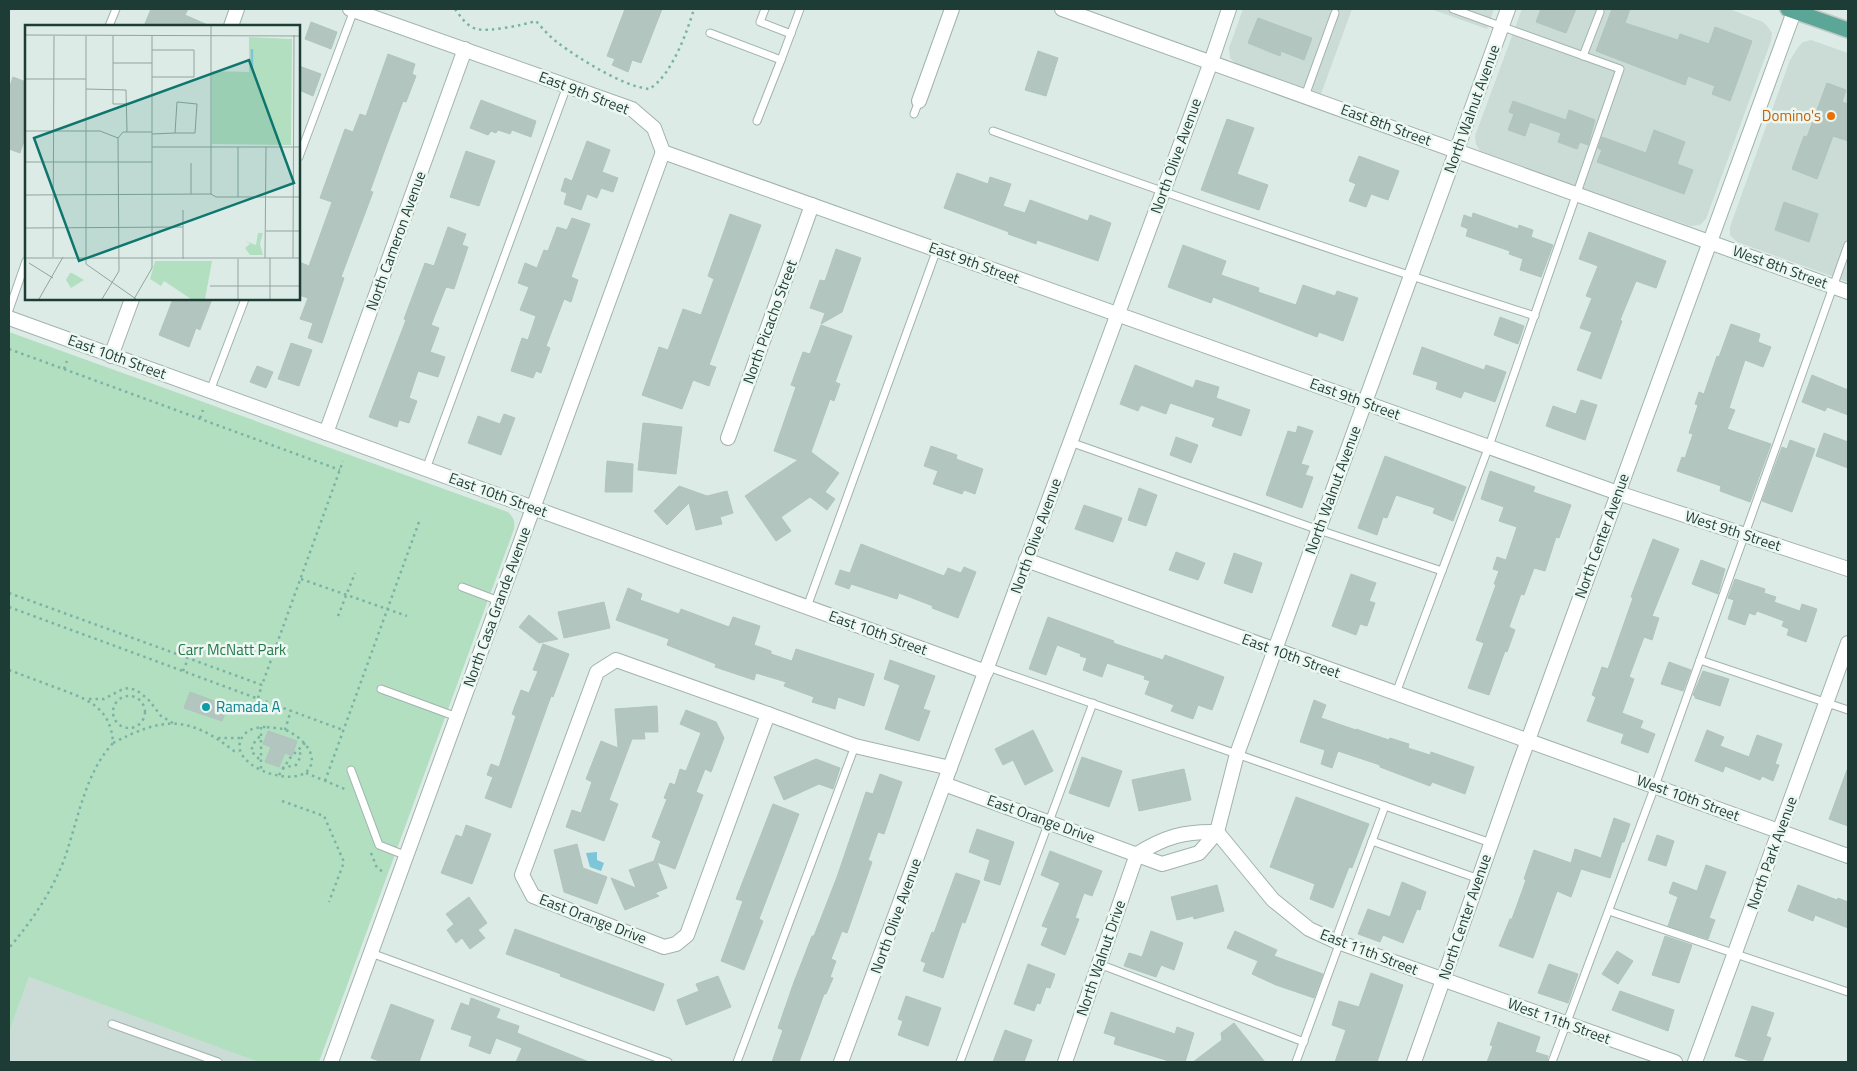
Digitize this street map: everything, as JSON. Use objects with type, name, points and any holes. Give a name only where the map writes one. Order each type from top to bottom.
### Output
[{"type":"main road","points":[[1792,10],[1848,30]]},
{"type":"street","points":[[231,25],[238,9]]},
{"type":"street","points":[[917,107],[952,9]]},
{"type":"street","name":"East 8th Street","points":[[1062,9],[1711,242]]},
{"type":"street","name":"North Olive Avenue","points":[[841,1062],[1229,9]]},
{"type":"street","name":"North Walnut Avenue","points":[[1217,832],[1237,754],[1508,9]]},
{"type":"street","name":"East 9th Street","points":[[352,10],[632,109],[654,128],[663,152],[1618,492]]},
{"type":"street","name":"North Center Avenue","points":[[1414,1062],[1618,492],[1711,242],[1792,10]]},
{"type":"street","name":"North Cameron Avenue","points":[[326,433],[465,50]]},
{"type":"street","name":"North Casa Grande Avenue","points":[[331,1062],[663,152]]},
{"type":"street","name":"North Picacho Street","points":[[728,438],[812,205]]},
{"type":"street","name":"West 8th Street","points":[[1711,242],[1848,292]]},
{"type":"street","points":[[112,356],[132,300]]},
{"type":"street","name":"East 10th Street","points":[[9,318],[807,607],[987,669]]},
{"type":"street","name":"West 9th Street","points":[[1618,492],[1848,569]]},
{"type":"street","name":"East 10th Street","points":[[1026,560],[1528,741]]},
{"type":"street","name":"North Park Avenue","points":[[1695,1062],[1848,643]]},
{"type":"street","name":"East Orange Drive","points":[[768,714],[687,935],[676,944],[664,947],[533,896],[522,875],[597,672],[616,660],[768,714],[855,746],[950,768]]},
{"type":"street","name":"West 10th Street","points":[[1528,741],[1848,856]]},
{"type":"street","name":"East Orange Drive","points":[[944,784],[1162,864],[1198,854],[1217,832]]},
{"type":"street","points":[[1137,854],[1158,841],[1194,831],[1217,832]]},
{"type":"street","name":"East 11th Street","points":[[1217,832],[1274,900],[1309,928],[1338,942],[1443,979]]},
{"type":"street","name":"North Walnut Drive","points":[[1065,1062],[1137,854]]},
{"type":"street","name":"West 11th Street","points":[[1443,979],[1675,1062]]},
{"type":"lane","points":[[110,25],[116,9]]},
{"type":"lane","points":[[765,9],[760,22],[791,34]]},
{"type":"lane","points":[[757,121],[800,9]]},
{"type":"lane","points":[[1396,693],[1489,446],[1620,69],[1453,9]]},
{"type":"lane","points":[[300,153],[352,10]]},
{"type":"lane","points":[[1584,56],[1600,12]]},
{"type":"lane","points":[[1305,96],[1335,13]]},
{"type":"lane","points":[[710,33],[782,60]]},
{"type":"lane","points":[[426,469],[567,86]]},
{"type":"lane","points":[[993,131],[1163,192],[1535,316]]},
{"type":"lane","points":[[1552,1062],[1655,786],[1848,245]]},
{"type":"lane","points":[[807,607],[937,249]]},
{"type":"lane","points":[[9,310],[25,264]]},
{"type":"lane","points":[[210,391],[245,300]]},
{"type":"lane","points":[[1070,442],[1319,530],[1442,571]]},
{"type":"lane","points":[[462,588],[499,601]]},
{"type":"lane","points":[[1700,660],[1848,710]]},
{"type":"lane","points":[[987,669],[1093,703],[1491,843]]},
{"type":"lane","points":[[380,689],[457,717]]},
{"type":"lane","points":[[960,1062],[1093,703]]},
{"type":"lane","points":[[737,1062],[855,746]]},
{"type":"lane","points":[[351,770],[379,845],[407,856]]},
{"type":"lane","points":[[1296,1062],[1385,806]]},
{"type":"lane","points":[[1372,841],[1479,878]]},
{"type":"lane","points":[[1609,911],[1848,992]]},
{"type":"lane","points":[[371,954],[668,1062]]},
{"type":"lane","points":[[1099,964],[1304,1042]]},
{"type":"lane","points":[[112,1024],[218,1062]]},
{"type":"path","points":[[455,9],[466,23],[478,30],[521,25],[536,21],[558,43],[600,69],[626,82],[649,89],[658,84],[674,60],[694,9]]},
{"type":"path","points":[[9,349],[340,470]]},
{"type":"path","points":[[64,369],[66,361]]},
{"type":"path","points":[[200,418],[202,410]]},
{"type":"path","points":[[258,698],[344,461]]},
{"type":"path","points":[[305,773],[324,781],[419,522]]},
{"type":"path","points":[[338,616],[355,572]]},
{"type":"path","points":[[301,579],[407,616]]},
{"type":"path","points":[[9,593],[262,685]]},
{"type":"path","points":[[9,607],[343,730]]},
{"type":"path","points":[[183,671],[188,658]]},
{"type":"path","points":[[9,670],[88,700],[104,699],[128,688],[136,690],[148,699],[161,716],[174,724]]},
{"type":"path","points":[[113,695],[117,701]]},
{"type":"path","points":[[126,696],[136,698],[142,704],[144,716],[136,725],[124,726],[115,719],[113,712],[117,701],[126,696]]},
{"type":"path","points":[[142,704],[148,699]]},
{"type":"path","points":[[88,700],[109,722],[113,732],[113,744]]},
{"type":"path","points":[[284,730],[291,710]]},
{"type":"path","points":[[109,722],[115,719]]},
{"type":"path","points":[[9,948],[37,913],[52,886],[64,860],[93,772],[102,755],[113,744],[150,726],[174,724],[196,728],[218,738],[234,751],[240,752]]},
{"type":"path","points":[[136,725],[138,731]]},
{"type":"path","points":[[261,727],[261,770]]},
{"type":"path","points":[[261,727],[284,730],[297,736],[305,743],[312,759],[311,765],[305,773],[295,777],[279,776],[261,770],[244,758],[240,752],[239,745],[242,738],[248,732],[261,727]]},
{"type":"path","points":[[260,760],[251,751],[254,743],[262,735]]},
{"type":"path","points":[[218,738],[242,738]]},
{"type":"path","points":[[279,776],[282,768],[305,743]]},
{"type":"path","points":[[282,768],[296,765],[300,756],[299,750]]},
{"type":"path","points":[[282,801],[324,816],[344,862],[329,902]]},
{"type":"shaded area","points":[[1243,9],[1352,9],[1321,94],[1236,64],[1230,58],[1229,48]]},
{"type":"shaded area","points":[[1431,9],[1494,9],[1487,29]]},
{"type":"shaded area","points":[[1522,9],[1729,9],[1763,22],[1768,27],[1772,33],[1771,41],[1706,219],[1700,225],[1690,226],[1480,151],[1476,144],[1475,136]]},
{"type":"shaded area","points":[[1811,40],[1848,53],[1848,282],[1737,242],[1730,235],[1730,227],[1790,60],[1803,42]]},
{"type":"shaded area","points":[[29,977],[258,1062],[9,1062],[9,1033]]},
{"type":"green space","name":"Carr McNatt Park","points":[[9,332],[508,512],[514,520],[514,529],[319,1062],[258,1062],[29,977],[9,1033]]},
{"type":"water","points":[[597,852],[597,860],[604,863],[601,871],[590,867],[586,853]]},
{"type":"building","points":[[151,9],[188,9],[185,15],[208,25],[144,25]]},
{"type":"building","points":[[625,9],[662,9],[641,63],[632,60],[628,72],[612,65],[615,59],[607,56]]},
{"type":"building","points":[[1541,9],[1576,9],[1566,33],[1536,22]]},
{"type":"building","points":[[1612,9],[1630,9],[1625,23],[1678,40],[1680,34],[1709,44],[1715,27],[1752,41],[1730,101],[1712,94],[1715,86],[1688,76],[1685,85],[1596,51]]},
{"type":"building","points":[[1258,18],[1312,38],[1304,60],[1281,51],[1280,56],[1248,43]]},
{"type":"building","points":[[311,22],[337,32],[331,49],[305,39]]},
{"type":"building","points":[[1038,51],[1058,58],[1046,96],[1025,90]]},
{"type":"building","points":[[388,54],[415,64],[412,74],[416,76],[406,102],[403,101],[370,191],[373,192],[341,277],[344,278],[322,343],[308,338],[313,323],[300,319],[308,298],[300,295],[300,262],[309,266],[332,202],[320,198],[345,129],[353,132],[360,114],[366,116]]},
{"type":"building","points":[[300,66],[321,74],[313,96],[300,90]]},
{"type":"building","points":[[13,77],[25,82],[25,138],[20,153],[9,149],[9,89]]},
{"type":"building","points":[[1827,83],[1846,90],[1842,102],[1848,104],[1848,141],[1833,136],[1817,179],[1792,169],[1804,136],[1807,137]]},
{"type":"building","points":[[481,100],[536,121],[531,137],[512,130],[510,134],[498,130],[496,133],[491,131],[488,135],[470,128]]},
{"type":"building","points":[[1513,101],[1566,120],[1569,110],[1595,120],[1588,145],[1580,142],[1577,149],[1558,142],[1561,133],[1530,122],[1525,136],[1508,130],[1514,114],[1509,112]]},
{"type":"building","points":[[1227,119],[1254,128],[1237,174],[1268,185],[1259,210],[1201,190]]},
{"type":"building","points":[[1654,130],[1685,142],[1677,164],[1693,170],[1684,194],[1597,162],[1602,150],[1598,148],[1602,137],[1646,153]]},
{"type":"building","points":[[587,141],[610,150],[602,172],[618,178],[613,192],[601,188],[597,198],[587,194],[581,210],[564,204],[567,193],[561,191],[565,178],[572,181]]},
{"type":"building","points":[[466,151],[495,161],[479,206],[450,197]]},
{"type":"building","points":[[1359,156],[1399,171],[1388,200],[1371,194],[1366,207],[1349,201],[1356,184],[1349,181]]},
{"type":"building","points":[[957,173],[988,184],[990,177],[1011,184],[1003,206],[1025,213],[1030,200],[1088,221],[1090,215],[1111,223],[1098,261],[1037,240],[1036,244],[944,208]]},
{"type":"building","points":[[1784,202],[1818,214],[1809,242],[1775,230]]},
{"type":"building","points":[[1473,213],[1518,229],[1519,225],[1533,230],[1531,237],[1553,245],[1541,277],[1520,270],[1523,259],[1509,254],[1510,251],[1466,236],[1468,229],[1461,226],[1464,215],[1472,218]]},
{"type":"building","points":[[730,214],[761,225],[709,365],[716,367],[709,386],[693,380],[682,409],[642,395],[659,347],[668,350],[683,309],[701,315],[714,279],[708,276]]},
{"type":"building","points":[[572,218],[590,224],[571,277],[578,280],[571,302],[564,299],[546,346],[550,348],[541,373],[536,371],[533,378],[511,371],[522,338],[528,340],[536,316],[520,310],[529,287],[518,283],[525,263],[537,268],[544,250],[548,251],[557,227],[567,230]]},
{"type":"building","points":[[448,227],[466,234],[462,245],[468,247],[454,289],[446,287],[431,325],[439,328],[430,352],[445,357],[438,377],[418,371],[409,398],[417,401],[409,423],[399,420],[397,427],[369,417],[406,320],[404,319],[425,263],[434,266]]},
{"type":"building","points":[[1589,232],[1666,261],[1656,288],[1636,281],[1620,320],[1622,321],[1601,379],[1577,370],[1592,332],[1580,328],[1592,298],[1586,296],[1598,266],[1579,259]]},
{"type":"building","points":[[1183,245],[1226,261],[1221,275],[1259,288],[1258,292],[1296,305],[1303,285],[1335,296],[1337,291],[1358,298],[1343,341],[1319,332],[1317,337],[1213,297],[1211,303],[1168,287]]},
{"type":"building","points":[[836,249],[861,258],[842,312],[821,324],[825,313],[810,308],[820,280],[825,281]]},
{"type":"building","points":[[173,300],[212,300],[200,330],[196,328],[189,347],[159,335]]},
{"type":"building","points":[[1500,317],[1524,326],[1518,344],[1494,335]]},
{"type":"building","points":[[1731,324],[1760,334],[1758,342],[1771,347],[1763,367],[1745,360],[1729,408],[1735,410],[1727,429],[1771,444],[1750,502],[1720,491],[1721,486],[1677,471],[1682,457],[1685,458],[1693,434],[1689,433],[1698,405],[1695,404],[1699,392],[1704,394],[1717,356],[1719,357]]},
{"type":"building","points":[[821,325],[852,336],[835,382],[840,384],[834,401],[830,399],[811,452],[839,473],[825,492],[835,499],[827,510],[810,497],[781,517],[791,531],[776,541],[745,496],[798,460],[774,451],[796,387],[791,385],[803,352],[810,354]]},
{"type":"building","points":[[291,343],[312,350],[299,386],[278,379]]},
{"type":"building","points":[[1422,347],[1484,370],[1486,365],[1506,372],[1495,402],[1464,391],[1461,398],[1436,389],[1438,382],[1413,374]]},
{"type":"building","points":[[1135,365],[1193,388],[1196,380],[1219,387],[1216,398],[1250,410],[1241,436],[1212,426],[1215,418],[1170,403],[1166,414],[1141,405],[1138,411],[1120,404]]},
{"type":"building","points":[[257,366],[273,372],[266,388],[250,382]]},
{"type":"building","points":[[1812,375],[1848,390],[1848,415],[1827,407],[1825,411],[1802,402]]},
{"type":"building","points":[[1581,400],[1597,405],[1585,440],[1546,426],[1553,406],[1576,414]]},
{"type":"building","points":[[504,414],[515,418],[501,455],[468,443],[478,416],[500,424]]},
{"type":"building","points":[[643,423],[682,427],[676,474],[638,470]]},
{"type":"building","points":[[1298,426],[1313,431],[1301,464],[1309,466],[1305,475],[1313,477],[1302,508],[1266,495],[1288,431],[1296,433]]},
{"type":"building","points":[[1824,433],[1848,442],[1848,468],[1816,456]]},
{"type":"building","points":[[1176,437],[1198,445],[1191,463],[1170,455]]},
{"type":"building","points":[[1790,440],[1815,449],[1792,512],[1762,501],[1782,447],[1787,449]]},
{"type":"building","points":[[931,446],[957,455],[956,459],[983,469],[975,494],[964,490],[962,494],[933,484],[938,471],[924,466]]},
{"type":"building","points":[[1385,456],[1466,487],[1453,521],[1433,513],[1435,508],[1396,495],[1387,518],[1383,517],[1377,535],[1358,528]]},
{"type":"building","points":[[607,461],[633,464],[632,492],[605,492]]},
{"type":"building","points":[[1490,471],[1535,487],[1533,492],[1571,505],[1559,538],[1556,537],[1545,571],[1534,568],[1524,595],[1521,594],[1509,627],[1515,630],[1489,695],[1468,688],[1484,643],[1476,640],[1496,585],[1494,584],[1499,571],[1493,569],[1497,557],[1506,560],[1517,527],[1499,521],[1504,507],[1481,499]]},
{"type":"building","points":[[679,486],[707,496],[727,491],[733,513],[720,517],[722,524],[696,530],[689,503],[667,525],[654,511]]},
{"type":"building","points":[[1139,488],[1157,495],[1146,526],[1128,520]]},
{"type":"building","points":[[1084,505],[1122,518],[1113,542],[1075,529]]},
{"type":"building","points":[[1653,539],[1679,549],[1652,616],[1659,618],[1652,640],[1644,637],[1629,677],[1634,679],[1622,713],[1643,721],[1640,728],[1655,734],[1648,753],[1621,743],[1624,734],[1587,721],[1596,697],[1592,695],[1602,667],[1608,669],[1633,598],[1631,597]]},
{"type":"building","points":[[861,544],[944,576],[948,568],[961,573],[964,567],[976,572],[958,618],[899,593],[897,599],[851,584],[849,589],[835,584],[840,570],[850,573]]},
{"type":"building","points":[[1176,552],[1205,563],[1198,580],[1169,570]]},
{"type":"building","points":[[1234,553],[1262,563],[1252,593],[1224,583]]},
{"type":"building","points":[[1701,560],[1725,569],[1718,594],[1692,584]]},
{"type":"building","points":[[1351,574],[1376,583],[1369,601],[1375,603],[1367,626],[1360,624],[1356,635],[1332,626]]},
{"type":"building","points":[[1735,579],[1765,589],[1764,593],[1776,597],[1774,602],[1800,611],[1802,604],[1817,609],[1806,642],[1787,635],[1789,629],[1782,626],[1784,621],[1757,611],[1755,615],[1749,613],[1745,625],[1728,619],[1734,600],[1728,598]]},
{"type":"building","points":[[628,588],[642,594],[640,600],[679,614],[681,609],[729,627],[733,617],[760,626],[754,645],[771,651],[771,654],[792,661],[796,649],[874,674],[864,706],[838,697],[835,709],[812,702],[814,697],[784,686],[786,682],[756,673],[754,680],[715,667],[716,664],[667,645],[669,639],[616,620]]},
{"type":"building","points":[[604,602],[610,628],[564,638],[558,612]]},
{"type":"building","points":[[529,615],[558,639],[539,643],[519,627]]},
{"type":"building","points":[[1048,617],[1114,641],[1113,643],[1163,660],[1165,655],[1224,677],[1212,710],[1198,705],[1193,719],[1171,711],[1174,705],[1145,694],[1150,681],[1144,679],[1145,676],[1107,663],[1102,677],[1083,670],[1087,658],[1057,645],[1046,675],[1029,669]]},
{"type":"building","points":[[543,644],[569,654],[553,697],[551,696],[511,808],[485,798],[493,777],[487,775],[491,764],[499,767],[516,716],[512,714],[521,690],[529,693],[538,671],[533,670]]},
{"type":"building","points":[[890,660],[935,676],[923,709],[930,711],[919,741],[885,729],[900,685],[884,679]]},
{"type":"building","points":[[1669,662],[1691,670],[1683,691],[1661,684]]},
{"type":"building","points":[[1703,671],[1729,679],[1720,706],[1695,698],[1693,695]]},
{"type":"building","name":"Ramada A","points":[[190,692],[228,706],[222,721],[184,708]]},
{"type":"building","points":[[1314,700],[1326,705],[1321,718],[1389,740],[1390,738],[1409,744],[1408,748],[1430,755],[1431,752],[1474,767],[1465,794],[1432,782],[1430,786],[1380,767],[1380,765],[1338,751],[1332,768],[1321,764],[1325,750],[1300,742]]},
{"type":"building","points":[[657,706],[658,732],[644,732],[645,739],[632,739],[609,800],[618,804],[604,841],[566,827],[572,810],[581,813],[592,782],[586,779],[601,741],[618,748],[615,709]]},
{"type":"building","points":[[686,710],[716,722],[724,738],[711,772],[705,769],[696,792],[703,795],[675,869],[657,862],[667,888],[655,893],[659,896],[625,910],[611,878],[636,888],[629,870],[654,861],[661,841],[652,837],[667,799],[664,798],[670,783],[675,785],[680,769],[686,771],[701,733],[680,724]]},
{"type":"building","points":[[1033,730],[1053,771],[1025,785],[1013,760],[1003,765],[995,749]]},
{"type":"building","points":[[1707,730],[1724,737],[1720,746],[1749,757],[1757,735],[1782,744],[1775,764],[1779,765],[1773,781],[1762,776],[1760,780],[1725,766],[1723,772],[1695,761]]},
{"type":"building","points":[[268,731],[297,741],[292,756],[285,753],[279,767],[265,762],[271,747],[263,744]]},
{"type":"building","points":[[1082,757],[1122,771],[1109,807],[1069,793]]},
{"type":"building","points":[[816,759],[840,768],[833,789],[819,784],[784,800],[774,777]]},
{"type":"building","points":[[1184,769],[1191,800],[1139,811],[1132,780]]},
{"type":"building","points":[[1848,770],[1848,826],[1829,819]]},
{"type":"building","points":[[880,774],[902,782],[884,834],[878,832],[868,860],[872,862],[847,933],[842,931],[831,959],[836,961],[830,977],[833,978],[826,994],[824,994],[799,1062],[772,1062],[783,1030],[778,1028],[794,982],[837,877],[866,792],[873,794]]},
{"type":"building","points":[[1296,797],[1369,824],[1352,868],[1349,867],[1333,908],[1310,899],[1315,884],[1270,867]]},
{"type":"building","points":[[773,804],[799,814],[759,919],[763,921],[744,970],[721,961],[743,901],[736,899]]},
{"type":"building","points":[[1614,818],[1630,824],[1610,878],[1581,869],[1571,897],[1557,891],[1533,958],[1499,946],[1510,919],[1512,919],[1534,850],[1571,863],[1575,849],[1601,858]]},
{"type":"building","points":[[466,825],[491,834],[472,884],[441,873],[456,835],[462,837]]},
{"type":"building","points":[[977,829],[1014,842],[1000,885],[984,880],[990,860],[969,852]]},
{"type":"building","points":[[1657,835],[1674,841],[1666,866],[1648,860]]},
{"type":"building","points":[[577,844],[583,868],[607,877],[597,904],[564,892],[554,850]]},
{"type":"building","points":[[1050,851],[1102,871],[1092,896],[1084,893],[1075,918],[1079,919],[1065,955],[1041,945],[1048,928],[1042,926],[1060,883],[1041,875]]},
{"type":"building","points":[[1706,865],[1726,872],[1709,918],[1715,920],[1708,939],[1668,926],[1678,897],[1669,893],[1673,882],[1697,891]]},
{"type":"building","points":[[956,873],[980,881],[965,923],[962,922],[943,978],[923,971],[926,963],[921,961],[932,932],[934,933]]},
{"type":"building","points":[[1402,882],[1426,892],[1420,910],[1417,909],[1403,943],[1383,935],[1380,942],[1358,934],[1368,909],[1390,917]]},
{"type":"building","points":[[1217,885],[1224,911],[1194,919],[1193,916],[1177,920],[1171,897]]},
{"type":"building","points":[[1798,885],[1837,900],[1838,898],[1848,902],[1848,928],[1815,915],[1813,921],[1788,911]]},
{"type":"building","points":[[469,897],[487,923],[478,930],[485,938],[470,949],[462,938],[456,943],[447,930],[454,924],[446,914]]},
{"type":"building","points":[[515,929],[664,984],[654,1011],[506,954]]},
{"type":"building","points":[[1151,931],[1183,943],[1174,970],[1161,965],[1156,977],[1124,966],[1129,953],[1142,957]]},
{"type":"building","points":[[1235,931],[1277,950],[1274,956],[1323,974],[1314,998],[1276,985],[1252,974],[1258,961],[1227,948]]},
{"type":"building","points":[[1665,936],[1692,945],[1679,983],[1652,975]]},
{"type":"building","points":[[1617,951],[1633,961],[1618,984],[1602,974]]},
{"type":"building","points":[[1028,964],[1055,974],[1050,988],[1046,987],[1040,1004],[1037,1003],[1034,1011],[1014,1004]]},
{"type":"building","points":[[1549,964],[1578,974],[1568,1003],[1538,993]]},
{"type":"building","points":[[1371,973],[1403,985],[1377,1062],[1335,1062],[1346,1030],[1332,1025],[1339,1001],[1359,1007]]},
{"type":"building","points":[[718,976],[731,1007],[686,1025],[677,1000],[699,991],[696,984]]},
{"type":"building","points":[[1620,991],[1674,1010],[1668,1031],[1612,1010]]},
{"type":"building","points":[[906,996],[941,1008],[928,1046],[898,1035],[903,1021],[898,1019]]},
{"type":"building","points":[[471,998],[500,1009],[496,1018],[519,1026],[517,1033],[589,1062],[516,1062],[522,1048],[496,1038],[490,1054],[469,1046],[472,1036],[451,1029],[461,1003],[469,1006]]},
{"type":"building","points":[[391,1004],[434,1020],[419,1062],[382,1062],[371,1058]]},
{"type":"building","points":[[1752,1006],[1774,1013],[1766,1036],[1771,1038],[1762,1062],[1753,1062],[1735,1056]]},
{"type":"building","points":[[1111,1012],[1175,1034],[1177,1027],[1194,1033],[1185,1062],[1172,1062],[1114,1044],[1116,1037],[1104,1033]]},
{"type":"building","points":[[1498,1022],[1540,1037],[1535,1052],[1548,1056],[1547,1062],[1487,1062],[1493,1046],[1490,1045]]},
{"type":"building","points":[[1234,1023],[1265,1062],[1193,1062],[1222,1040],[1221,1033]]},
{"type":"building","points":[[1005,1030],[1032,1040],[1024,1062],[993,1062]]},
{"type":"place","name":"Domino's","points":[[1831,116]]},
{"type":"place","name":"Ramada A","points":[[206,707]]}]
